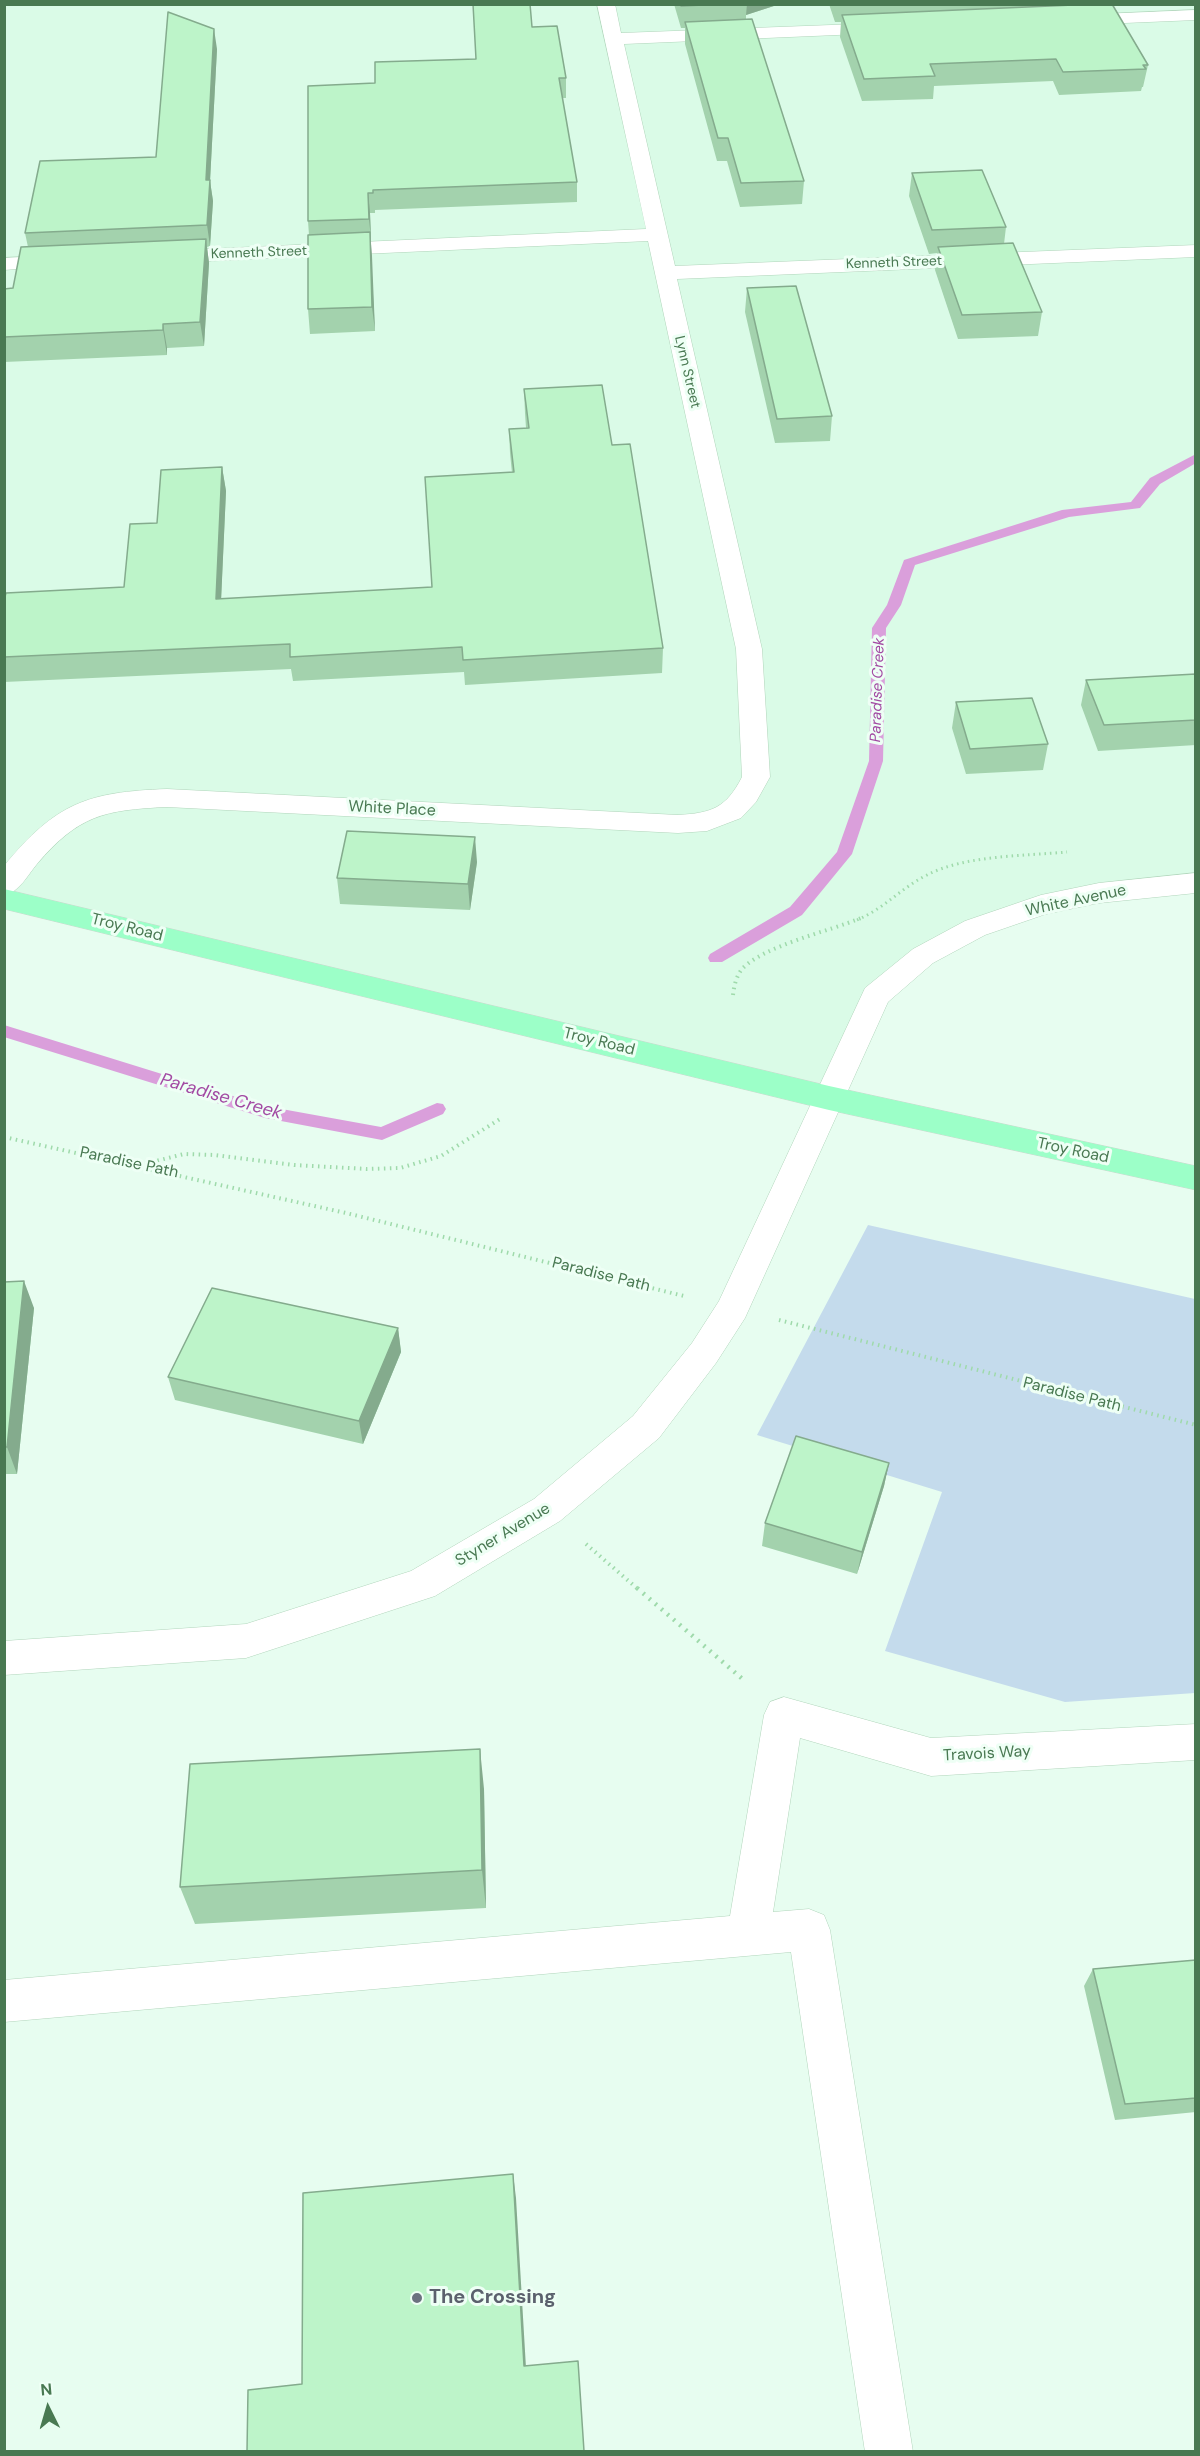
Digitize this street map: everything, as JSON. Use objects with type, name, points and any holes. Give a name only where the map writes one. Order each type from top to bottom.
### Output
[{"type":"main road","name":"Troy Road","points":[[4,899],[829,1098],[1196,1178]]},
{"type":"street","name":"Lynn Street","points":[[606,4],[749,649],[755,742]]},
{"type":"street","points":[[1065,21],[1196,15]]},
{"type":"street","points":[[613,39],[898,27]]},
{"type":"street","name":"Kenneth Street","points":[[147,258],[657,236]]},
{"type":"street","name":"Kenneth Street","points":[[664,273],[1196,251]]},
{"type":"street","points":[[4,264],[88,260]]},
{"type":"street","name":"White Place","points":[[4,886],[40,842],[75,814],[102,804],[130,800],[167,798],[678,824],[707,822],[731,812],[746,796],[756,777],[755,742]]},
{"type":"street","name":"White Avenue","points":[[829,1098],[876,996],[923,956],[975,928],[1041,905],[1099,893],[1196,883]]},
{"type":"street","name":"Styner Avenue","points":[[4,1658],[246,1641],[422,1584],[547,1510],[646,1426],[704,1353],[734,1308],[829,1098]]},
{"type":"street","points":[[748,1935],[784,1715]]},
{"type":"street","name":"Travois Way","points":[[784,1715],[931,1757],[1196,1742]]},
{"type":"street","points":[[4,2001],[809,1930],[889,2451]]},
{"type":"path","points":[[140,1165],[184,1154],[214,1155],[294,1165],[367,1169],[400,1168],[441,1156],[500,1119]]},
{"type":"path","name":"Paradise Path","points":[[4,1137],[140,1165],[492,1247],[1196,1425]]},
{"type":"path","points":[[547,1510],[784,1715]]},
{"type":"shaded area","points":[[5,5],[1195,5],[1195,883],[975,928],[876,996],[829,1098],[5,899]]},
{"type":"shaded area","points":[[868,1225],[1195,1299],[1195,1693],[1065,1702],[885,1651],[942,1492],[757,1435]]},
{"type":"building","points":[[473,4],[530,4],[532,27],[557,26],[566,78],[559,78],[577,182],[373,190],[373,193],[368,193],[369,219],[308,221],[308,86],[375,83],[375,62],[476,59]]},
{"type":"building","points":[[681,4],[727,4],[681,6]]},
{"type":"building","points":[[1112,4],[1148,65],[1143,65],[1146,69],[1063,72],[1056,59],[930,64],[935,76],[864,79],[842,15]]},
{"type":"building","points":[[168,12],[214,29],[206,180],[210,180],[207,225],[25,233],[40,161],[156,157]]},
{"type":"building","points":[[752,19],[804,181],[741,183],[728,138],[718,138],[685,22]]},
{"type":"building","points":[[982,170],[1006,227],[932,230],[912,173]]},
{"type":"building","points":[[370,232],[372,307],[308,309],[308,235]]},
{"type":"building","points":[[206,239],[200,322],[163,324],[163,330],[4,337],[4,289],[13,288],[21,247]]},
{"type":"building","points":[[1013,243],[1042,312],[962,315],[938,247]]},
{"type":"building","points":[[796,286],[832,416],[777,419],[747,288]]},
{"type":"building","points":[[602,385],[612,445],[630,444],[663,648],[463,660],[462,647],[290,657],[290,644],[4,657],[6,593],[124,587],[130,524],[157,523],[161,470],[222,467],[216,599],[432,587],[425,477],[514,472],[509,429],[529,428],[524,389]]},
{"type":"building","points":[[1196,674],[1196,720],[1104,725],[1086,680]]},
{"type":"building","points":[[1032,698],[1048,744],[970,749],[956,702]]},
{"type":"building","points":[[347,831],[475,837],[468,884],[337,878]]},
{"type":"building","points":[[24,1281],[7,1447],[4,1447],[4,1282]]},
{"type":"building","points":[[212,1288],[398,1328],[359,1421],[168,1377]]},
{"type":"building","points":[[796,1436],[889,1463],[862,1552],[765,1523]]},
{"type":"building","points":[[480,1749],[482,1870],[180,1887],[190,1764]]},
{"type":"building","points":[[1196,1960],[1196,2098],[1125,2104],[1093,1969]]},
{"type":"building","name":"The Crossing","points":[[513,2174],[524,2366],[578,2361],[584,2451],[247,2451],[248,2390],[302,2384],[303,2193]]},
{"type":"waterway","name":"Paradise Creek","points":[[716,958],[796,911],[844,854],[876,761],[879,628],[894,605],[909,563],[1067,513],[1135,505],[1155,481],[1196,458]]},
{"type":"waterway","name":"Paradise Creek","points":[[4,1031],[265,1112],[382,1134],[437,1109]]},
{"type":"place","name":"The Crossing","points":[[417,2298]]}]
